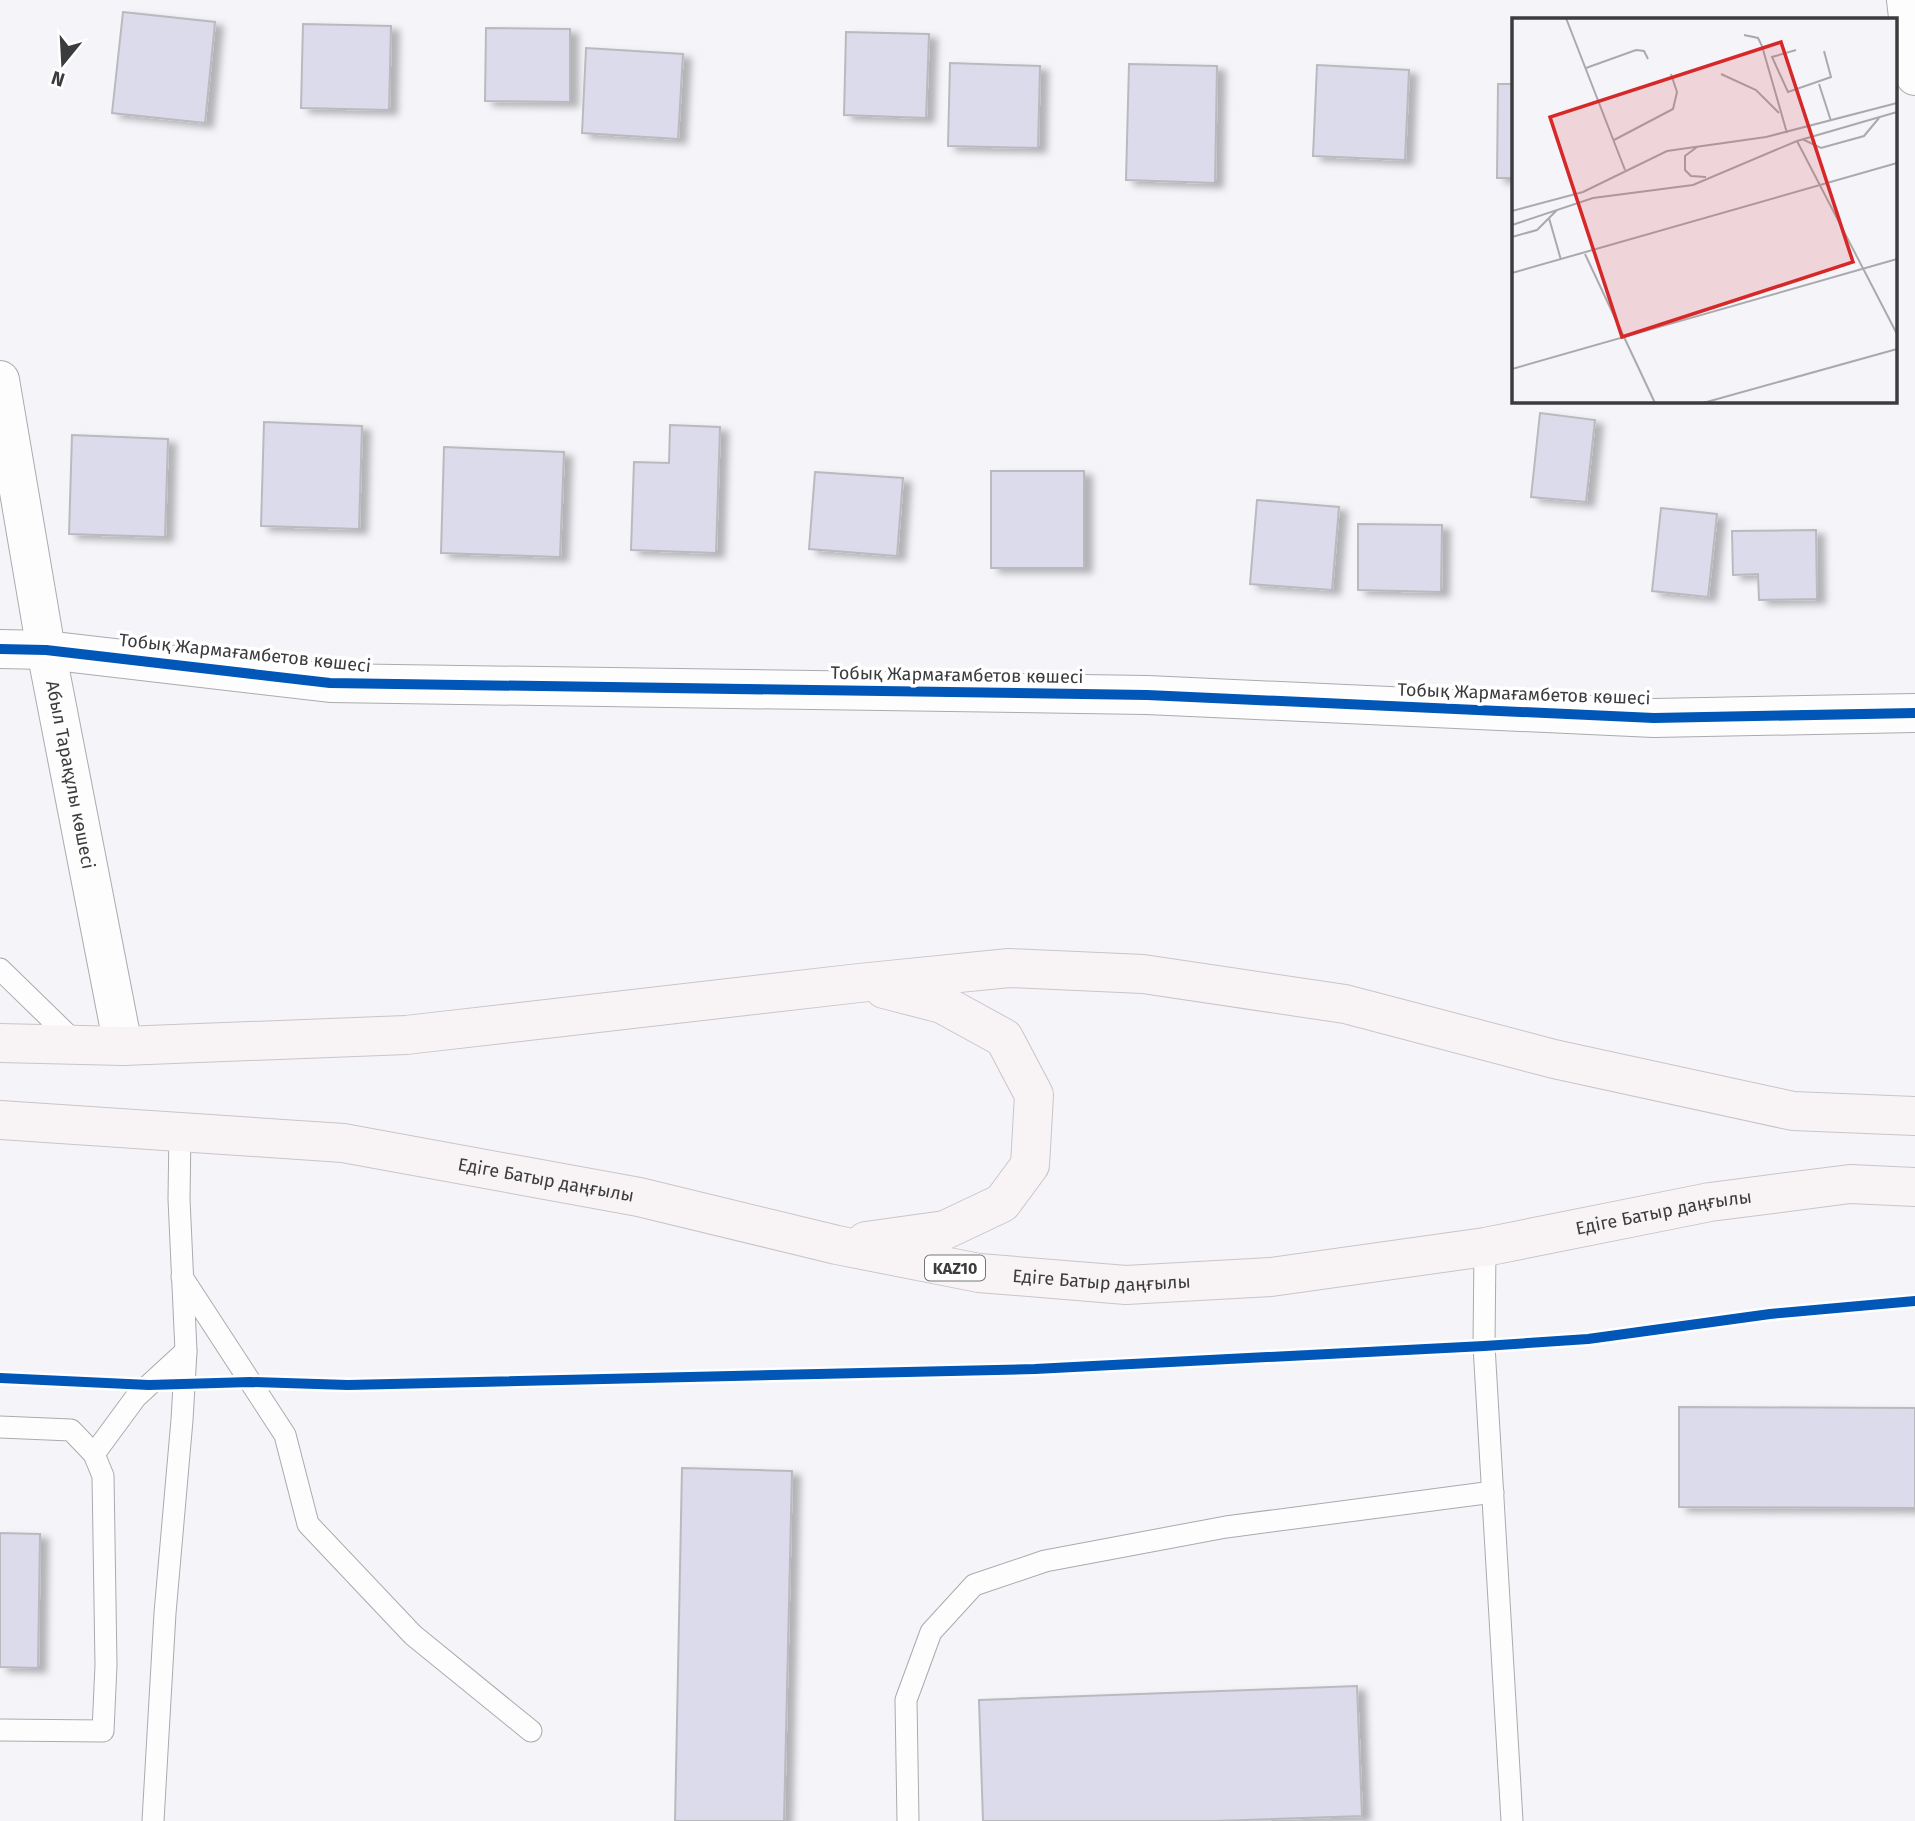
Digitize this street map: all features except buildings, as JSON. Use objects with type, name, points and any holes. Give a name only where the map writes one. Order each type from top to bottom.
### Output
[{"type":"main road","points":[[0,1043],[123,1046],[407,1035],[1009,968],[1143,974],[1345,1004],[1554,1059],[1793,1111],[1915,1116]]},
{"type":"main road","points":[[837,1245],[945,1230],[1002,1203],[1030,1165],[1034,1095],[1004,1038],[942,1004],[859,983]]},
{"type":"main road","name":"Едіге Батыр даңғылы","points":[[0,1120],[343,1143],[639,1197],[837,1245],[979,1273],[1125,1285],[1271,1277],[1485,1247],[1710,1202],[1850,1184],[1915,1187]]},
{"type":"street","points":[[1906,0],[1915,76]]},
{"type":"street","name":"Абыл Тарақұлы көшесі","points":[[0,380],[46,650],[123,1046]]},
{"type":"street","name":"Тобық Жармағамбетов көшесі","points":[[0,649],[46,650],[330,683],[1147,695],[1654,718],[1915,713]]},
{"type":"lane","points":[[0,969],[80,1046]]},
{"type":"lane","points":[[153,1821],[164,1613],[186,1351],[179,1199],[180,1131]]},
{"type":"lane","points":[[1485,1247],[1484,1346],[1512,1821]]},
{"type":"lane","points":[[182,1277],[285,1434],[308,1524],[413,1635],[531,1731]]},
{"type":"lane","points":[[94,1454],[136,1397],[186,1351]]},
{"type":"lane","points":[[0,1427],[71,1430],[94,1454],[103,1476],[106,1665],[103,1731],[0,1730]]},
{"type":"lane","points":[[908,1821],[906,1700],[931,1632],[974,1585],[1045,1561],[1226,1527],[1493,1492]]},
{"type":"cycle path","points":[[0,649],[46,650],[330,683],[1147,695],[1654,718],[1915,713]]},
{"type":"cycle path","points":[[0,1378],[149,1385],[250,1382],[348,1385],[1035,1369],[1588,1339],[1770,1314],[1915,1301]]}]
